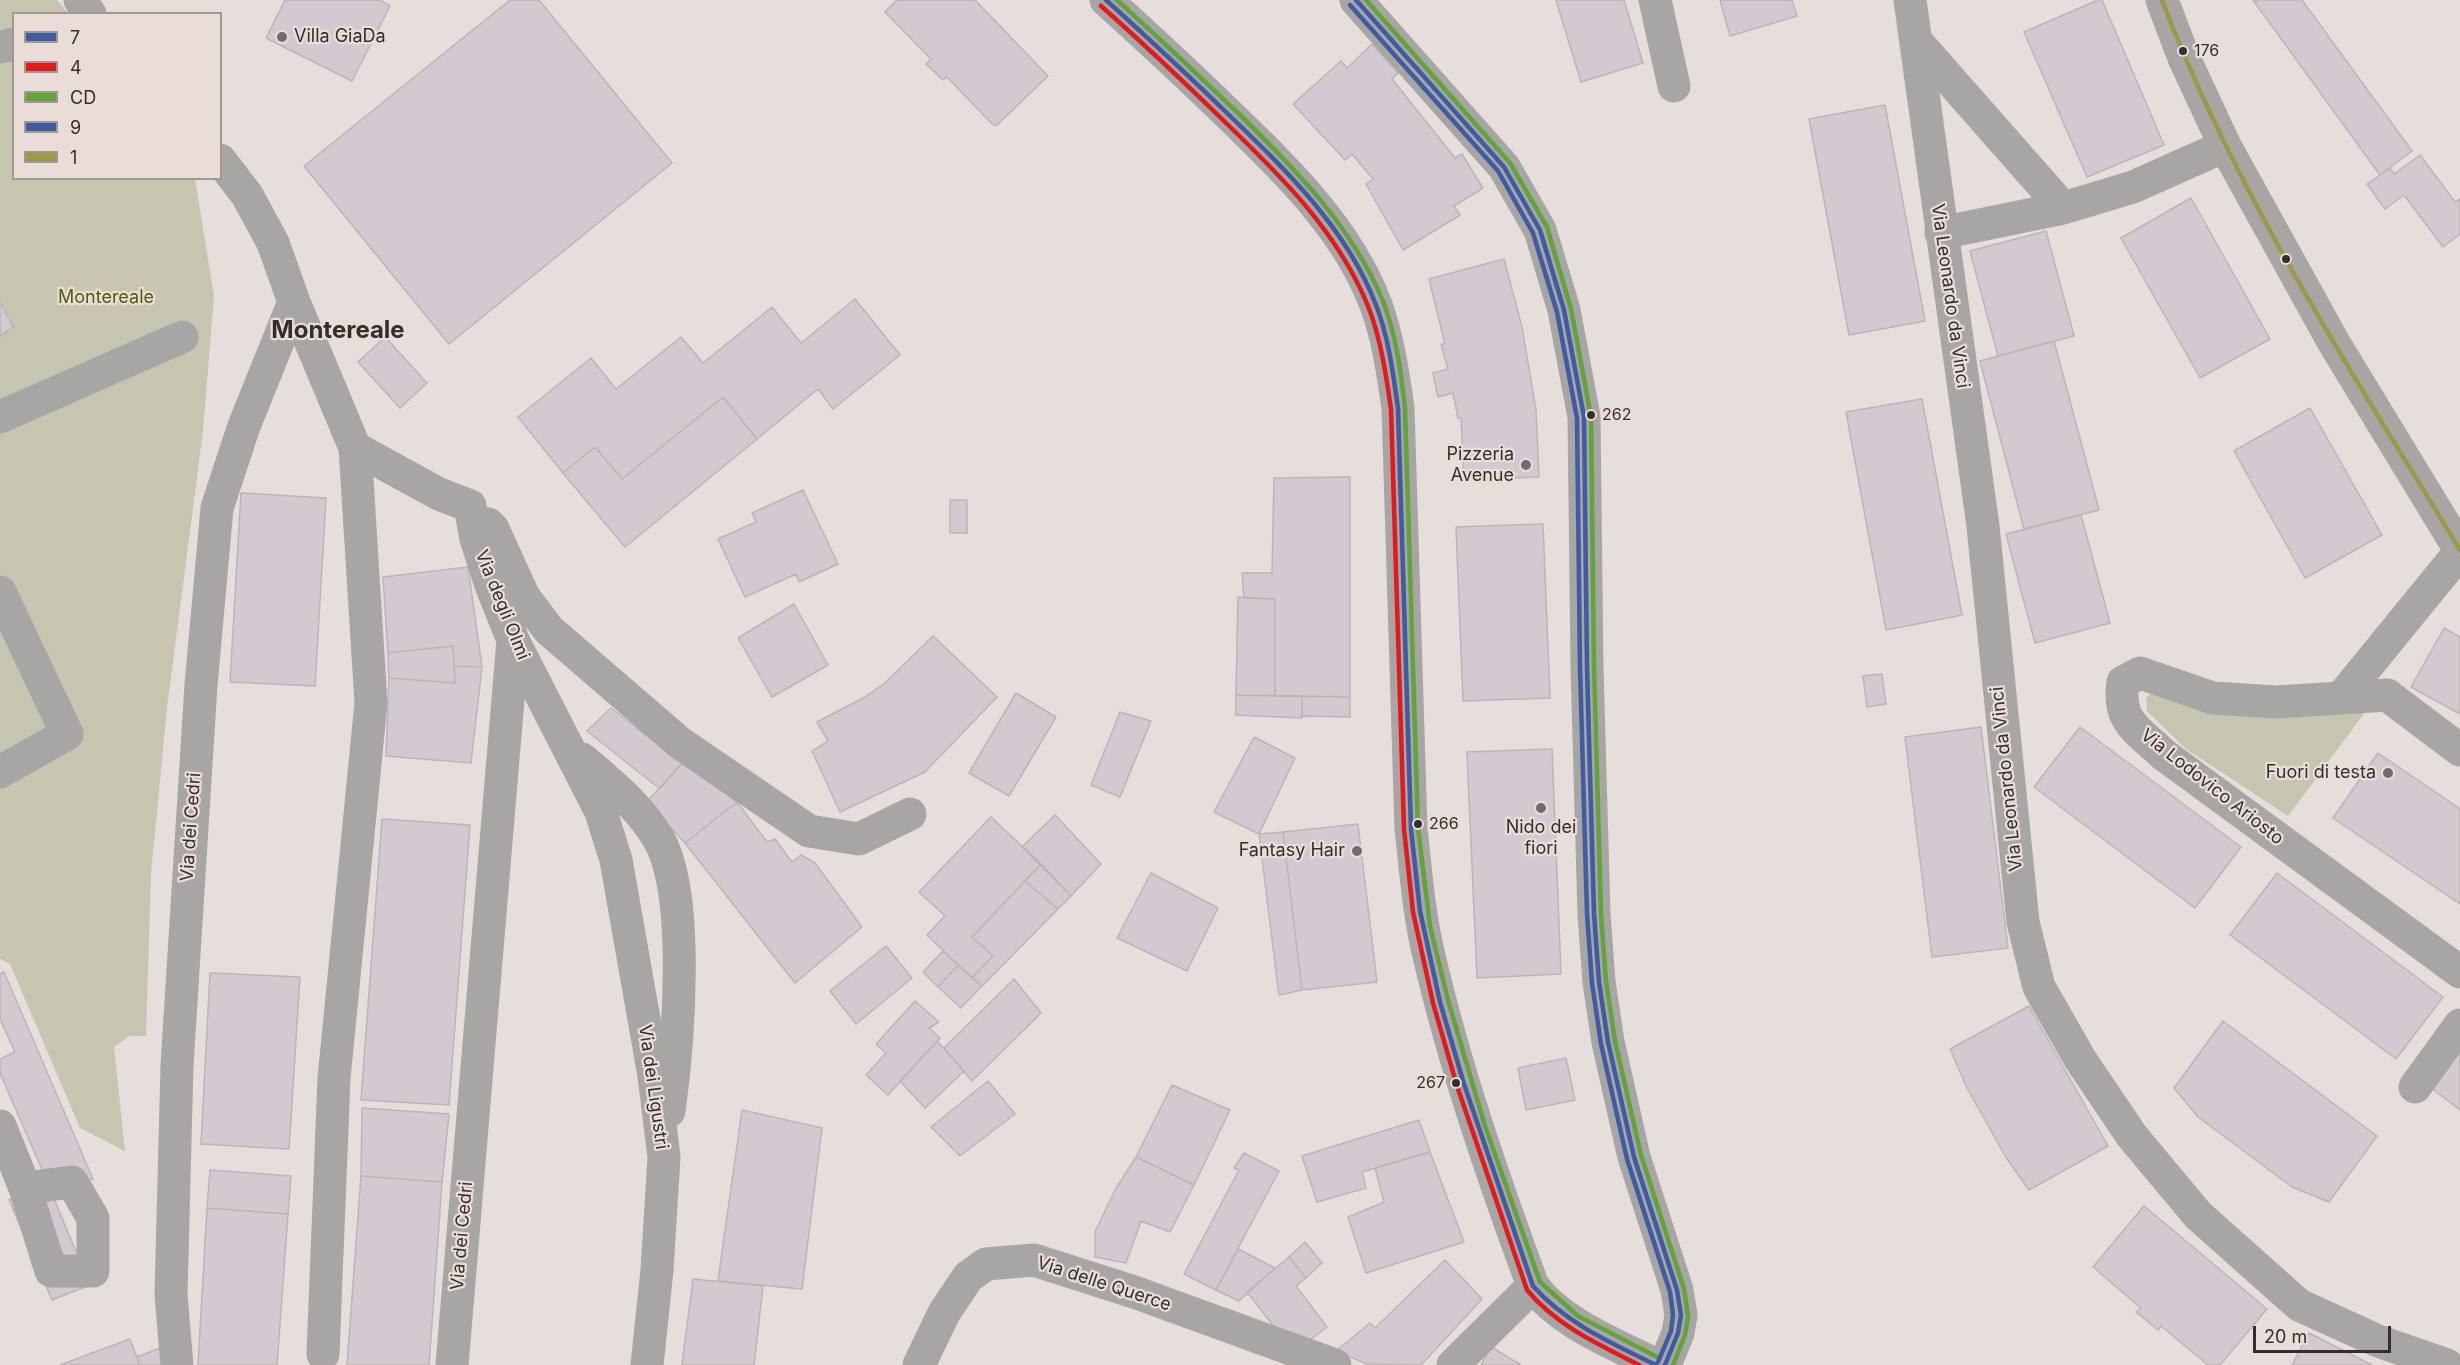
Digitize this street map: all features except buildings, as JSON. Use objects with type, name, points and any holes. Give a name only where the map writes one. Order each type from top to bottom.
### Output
[{"type":"street","points":[[1106,0],[1261,146],[1315,204],[1338,233],[1376,304],[1390,360],[1398,408],[1407,755],[1418,890],[1429,958],[1449,1036],[1491,1169],[1533,1286],[1547,1304],[1570,1320],[1656,1365]]},
{"type":"street","points":[[1356,0],[1504,167],[1540,230],[1564,310],[1584,417],[1588,702],[1594,914],[1599,982],[1608,1042],[1634,1157],[1677,1290],[1681,1315],[1678,1333],[1665,1365]]},
{"type":"street","points":[[1655,0],[1674,86]]},
{"type":"street","name":"Via Leonardo da Vinci","points":[[1910,0],[1983,526],[2023,922],[2039,987],[2080,1059],[2132,1137],[2198,1215],[2300,1305],[2378,1341],[2447,1365]]},
{"type":"street","points":[[2162,0],[2184,58],[2225,146],[2334,343],[2460,551],[2341,698]]},
{"type":"street","points":[[1916,42],[2063,208]]},
{"type":"street","points":[[1941,233],[2063,208],[2133,187],[2225,146]]},
{"type":"street","points":[[222,163],[247,195],[273,243],[294,302],[355,448],[370,703],[334,1078],[323,1354]]},
{"type":"street","name":"Via dei Cedri","points":[[177,1365],[171,1295],[177,1065],[201,685],[217,508],[244,426],[294,302]]},
{"type":"street","points":[[0,417],[182,337]]},
{"type":"street","points":[[355,448],[439,494],[470,506],[493,529],[524,597],[549,630],[680,743],[809,831],[859,839],[910,814]]},
{"type":"street","name":"Via degli Olmi","points":[[470,506],[476,539],[513,640],[601,812]]},
{"type":"street","points":[[0,592],[67,734],[0,772]]},
{"type":"street","name":"Via dei Cedri","points":[[452,1365],[513,640]]},
{"type":"street","name":"Via Lodovico Ariosto","points":[[2341,698],[2276,702],[2213,698],[2140,673],[2123,681],[2120,703],[2127,720],[2164,755],[2460,972]]},
{"type":"street","points":[[2341,698],[2387,695],[2460,750]]},
{"type":"street","points":[[566,744],[633,804],[658,838],[669,861],[677,933],[679,992],[676,1060],[664,1157]]},
{"type":"street","name":"Via dei Ligustri","points":[[601,812],[616,860],[654,1076],[664,1157],[657,1270],[646,1365]]},
{"type":"street","points":[[2415,1087],[2460,1025]]},
{"type":"street","points":[[0,1126],[25,1188]]},
{"type":"street","name":"Via delle Querce","points":[[919,1365],[944,1313],[968,1277],[986,1264],[1034,1260],[1134,1292],[1335,1365]]},
{"type":"street","points":[[1454,1365],[1533,1286]]},
{"type":"green space","name":"Montereale","points":[[0,0],[57,0],[67,12],[12,12],[12,180],[195,180],[214,296],[203,431],[167,708],[151,874],[146,1036],[130,1036],[114,1047],[125,1151],[80,1128],[10,964],[0,959]]},
{"type":"green space","points":[[2154,691],[2366,711],[2288,816],[2186,749],[2147,711],[2146,698]]},
{"type":"transit line","name":"7","points":[[1106,0],[1214,100],[1313,202],[1349,251],[1376,305],[1387,343],[1398,408],[1411,829],[1420,911],[1440,1002],[1464,1084],[1533,1286],[1560,1311],[1590,1332],[1656,1365]]},
{"type":"transit line","name":"CD","points":[[1117,0],[1237,112],[1320,199],[1355,248],[1383,301],[1395,340],[1405,408],[1418,828],[1430,926],[1448,1000],[1484,1123],[1540,1282],[1578,1316],[1659,1358]]},
{"type":"transit line","name":"7","points":[[1356,0],[1504,167],[1540,230],[1564,310],[1584,417],[1587,667],[1594,914],[1599,982],[1608,1042],[1634,1157],[1677,1290],[1681,1315],[1678,1333],[1665,1365]]},
{"type":"transit line","name":"CD","points":[[1366,0],[1510,163],[1547,227],[1571,309],[1591,417],[1594,667],[1601,914],[1606,981],[1615,1041],[1641,1155],[1684,1289],[1688,1316],[1685,1335],[1673,1365]]},
{"type":"transit line","name":"1","points":[[2162,0],[2192,72],[2260,213],[2338,349],[2460,550]]},
{"type":"transit line","name":"9","points":[[1350,5],[1498,171],[1533,233],[1557,312],[1577,418],[1580,667],[1587,914],[1592,983],[1601,1044],[1627,1159],[1670,1292],[1673,1315],[1671,1331],[1658,1362]]},
{"type":"transit line","name":"4","points":[[1101,6],[1194,92],[1287,184],[1324,229],[1341,254],[1368,306],[1380,344],[1391,409],[1404,829],[1413,912],[1433,1003],[1457,1086],[1527,1290],[1551,1314],[1565,1324],[1593,1342],[1639,1365]]},
{"type":"place","name":"Villa GiaDa","points":[[282,37]]},
{"type":"place","name":"176","points":[[2183,51]]},
{"type":"place","name":"262","points":[[1591,415]]},
{"type":"place","name":"Pizzeria Avenue","points":[[1526,465]]},
{"type":"place","name":"Fuori di testa","points":[[2388,773]]},
{"type":"place","name":"Nido dei fiori","points":[[1541,808]]},
{"type":"place","name":"266","points":[[1418,824]]},
{"type":"place","name":"Fantasy Hair","points":[[1357,851]]},
{"type":"place","name":"267","points":[[1456,1083]]},
{"type":"district","name":"Montereale","points":[[338,331]]}]
